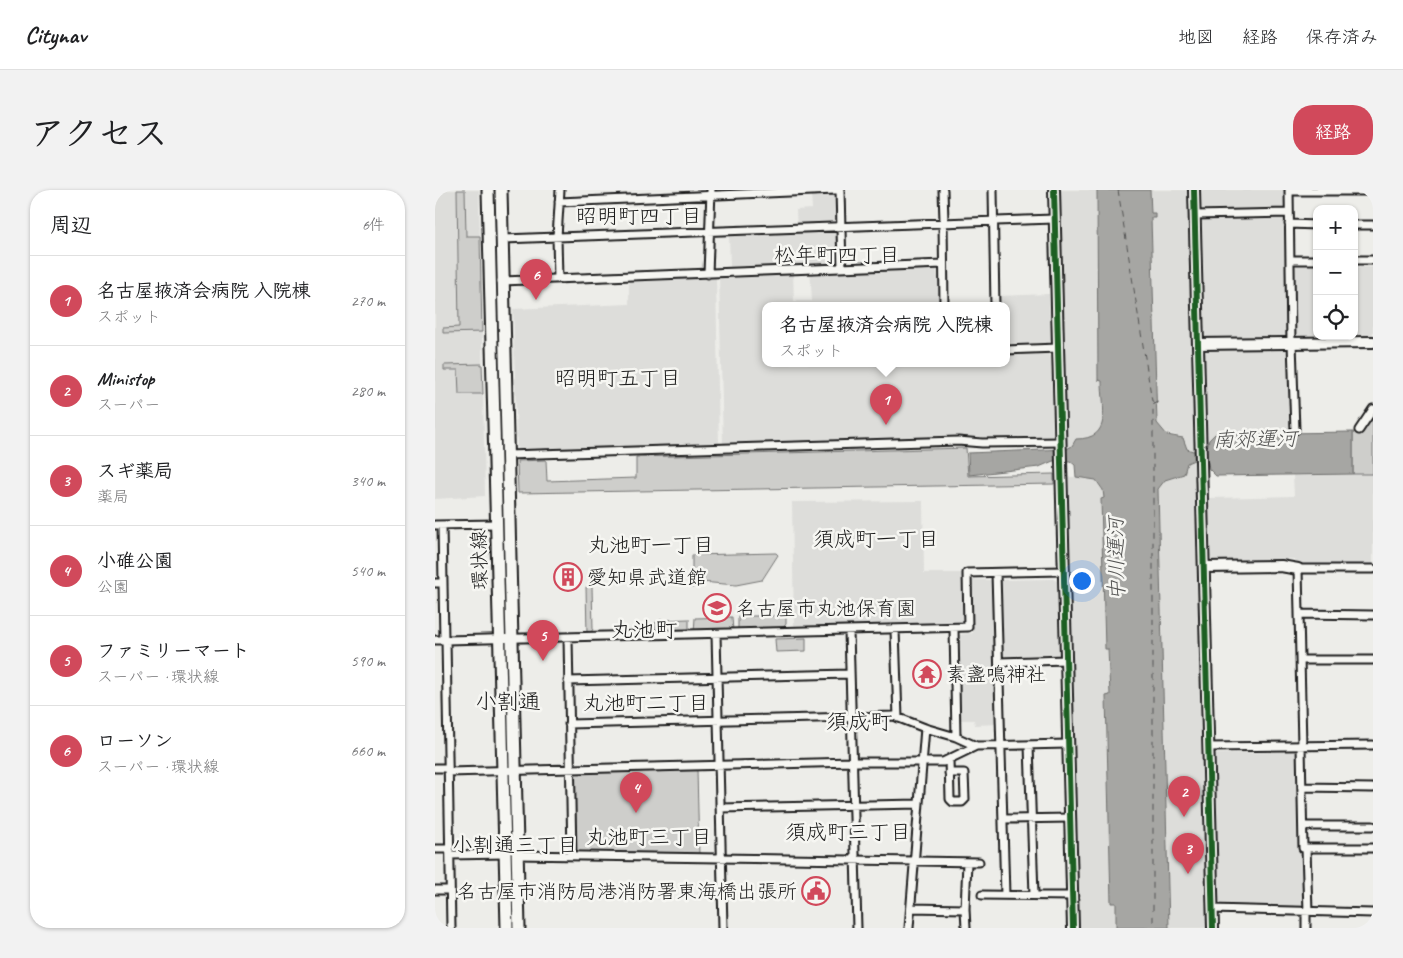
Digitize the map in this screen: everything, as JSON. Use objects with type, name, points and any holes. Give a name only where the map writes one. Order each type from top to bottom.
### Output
[{"type":"main road","name":"環状線","points":[[489,190],[497,524],[515,771],[519,928]]},
{"type":"main road","name":"環状線","points":[[501,190],[507,455],[503,771],[507,928]]},
{"type":"street","points":[[558,279],[557,237],[560,190]]},
{"type":"street","points":[[559,202],[711,192],[835,190]]},
{"type":"street","points":[[840,190],[842,268]]},
{"type":"street","points":[[943,190],[944,302]]},
{"type":"street","points":[[993,190],[995,302]]},
{"type":"street","points":[[1053,190],[1073,928]]},
{"type":"street","points":[[1194,190],[1213,928]]},
{"type":"street","points":[[1295,430],[1289,191],[1373,191]]},
{"type":"street","points":[[707,274],[711,192]]},
{"type":"street","points":[[1195,215],[1289,213]]},
{"type":"street","points":[[503,239],[1054,218]]},
{"type":"street","points":[[1289,224],[1313,224]]},
{"type":"street","points":[[1358,224],[1373,225]]},
{"type":"street","points":[[1290,260],[1313,260]]},
{"type":"street","points":[[1358,260],[1373,260]]},
{"type":"street","points":[[490,281],[943,264]]},
{"type":"street","points":[[1198,344],[1373,342]]},
{"type":"street","points":[[1010,350],[1058,348]]},
{"type":"street","points":[[1359,430],[1373,409]]},
{"type":"street","points":[[507,455],[958,441],[1060,444]]},
{"type":"street","points":[[451,928],[445,640],[439,583],[439,525],[497,524]]},
{"type":"street","points":[[1204,568],[1281,566],[1373,569]]},
{"type":"street","points":[[1298,568],[1303,848],[1306,848],[1306,928]]},
{"type":"street","points":[[435,640],[968,627],[967,573],[1063,571]]},
{"type":"street","points":[[996,572],[1005,895]]},
{"type":"street","points":[[1299,614],[1373,615]]},
{"type":"street","points":[[954,628],[956,737]]},
{"type":"street","points":[[895,630],[898,718]]},
{"type":"street","points":[[849,631],[857,928]]},
{"type":"street","points":[[716,634],[723,928]]},
{"type":"street","points":[[568,638],[572,856]]},
{"type":"street","points":[[999,662],[1066,660]]},
{"type":"street","points":[[1300,660],[1373,660]]},
{"type":"street","points":[[568,681],[850,674]]},
{"type":"street","points":[[569,724],[851,716],[898,718],[956,737],[975,746],[1068,744]]},
{"type":"street","points":[[909,928],[925,728]]},
{"type":"street","points":[[1029,745],[1034,895]]},
{"type":"street","points":[[1208,747],[1373,745]]},
{"type":"street","points":[[435,768],[448,770],[515,771],[853,762],[943,762],[975,746]]},
{"type":"street","points":[[949,759],[949,773]]},
{"type":"street","points":[[1302,787],[1373,788]]},
{"type":"street","points":[[720,808],[919,804]]},
{"type":"street","points":[[1003,819],[1070,818]]},
{"type":"street","points":[[1303,826],[1373,826]]},
{"type":"street","points":[[435,848],[449,852],[505,854]]},
{"type":"street","points":[[1306,848],[1373,848]]},
{"type":"street","points":[[517,854],[979,862]]},
{"type":"street","points":[[966,928],[967,862]]},
{"type":"street","points":[[435,890],[450,890]]},
{"type":"street","points":[[982,895],[1072,896]]},
{"type":"street","points":[[911,908],[965,909]]},
{"type":"street","points":[[1212,910],[1373,913]]},
{"type":"shaded area","points":[[435,190],[479,190],[485,496],[435,499]]},
{"type":"shaded area","points":[[457,190],[465,190],[466,236],[480,236],[482,332],[443,333],[443,328],[459,327]]},
{"type":"shaded area","points":[[1060,190],[1097,190],[1098,380],[1102,380],[1103,423],[1096,435],[1087,439],[1076,440],[1067,449]]},
{"type":"shaded area","points":[[1150,190],[1188,190],[1194,451],[1187,449],[1181,437],[1164,432],[1157,423],[1151,218],[1155,213],[1151,213]]},
{"type":"shaded area","points":[[1201,190],[1285,190],[1286,209],[1204,211],[1202,208]]},
{"type":"shaded area","points":[[811,193],[836,193],[837,272],[937,269],[940,302],[762,302],[762,367],[1010,367],[1010,354],[1047,353],[1051,357],[1053,439],[951,439],[723,447],[719,275],[793,272],[794,301],[812,301],[810,267],[730,268],[729,233],[797,230],[796,210],[812,209]]},
{"type":"shaded area","points":[[1286,217],[1289,337],[1207,338],[1205,335],[1202,221],[1204,218]]},
{"type":"shaded area","points":[[1297,266],[1313,266],[1313,337],[1294,336],[1293,269]]},
{"type":"shaded area","points":[[1358,267],[1373,267],[1373,338],[1358,338]]},
{"type":"shaded area","points":[[716,277],[719,446],[517,452],[513,309],[629,304],[629,280]]},
{"type":"shaded area","points":[[1049,294],[1051,341],[1048,343],[1010,344],[1010,302],[999,302],[998,296]]},
{"type":"shaded area","points":[[1288,348],[1291,351],[1292,432],[1215,434],[1209,440],[1207,448],[1205,353],[1209,349]]},
{"type":"shaded area","points":[[482,364],[483,394],[459,394],[458,370],[444,370],[444,365]]},
{"type":"shaded area","points":[[1373,415],[1373,474],[1353,474],[1353,432],[1363,430]]},
{"type":"shaded area","points":[[966,448],[968,476],[1054,474],[1054,484],[518,493],[517,461],[546,460],[547,481],[636,478],[636,457]]},
{"type":"shaded area","points":[[1194,460],[1206,928],[1169,928],[1158,489],[1165,480],[1184,474],[1187,463]]},
{"type":"shaded area","points":[[1373,474],[1373,566],[1302,566],[1294,559],[1213,560],[1211,558],[1209,498],[1294,496],[1293,475]]},
{"type":"shaded area","points":[[1067,477],[1086,477],[1096,480],[1103,490],[1105,498],[1101,499],[1106,649],[1108,649],[1110,696],[1106,696],[1111,902],[1116,903],[1116,928],[1079,928]]},
{"type":"shaded area","points":[[923,501],[924,573],[964,573],[965,622],[962,625],[794,629],[792,502]]},
{"type":"shaded area","points":[[776,553],[778,555],[762,580],[736,585],[701,582],[692,588],[692,555]]},
{"type":"shaded area","points":[[1053,579],[1057,581],[1059,658],[1002,659],[999,582],[1002,580]]},
{"type":"shaded area","points":[[972,580],[991,580],[994,583],[998,724],[975,725],[974,720],[958,720],[957,635],[973,633]]},
{"type":"shaded area","points":[[586,587],[592,587],[593,629],[590,634],[587,634]]},
{"type":"shaded area","points":[[786,616],[786,624],[782,629],[738,630],[738,617]]},
{"type":"shaded area","points":[[732,617],[733,631],[694,632],[695,618]]},
{"type":"shaded area","points":[[689,619],[689,632],[658,633],[655,628],[656,622],[660,620]]},
{"type":"shaded area","points":[[806,638],[806,651],[776,652],[775,639]]},
{"type":"shaded area","points":[[1300,751],[1303,909],[1221,906],[1219,904],[1215,754]]},
{"type":"shaded area","points":[[697,770],[699,855],[580,853],[575,851],[574,775],[576,773]]},
{"type":"water","points":[[1097,190],[1150,190],[1151,213],[1155,213],[1155,218],[1151,218],[1157,423],[1167,435],[1183,438],[1187,449],[1193,451],[1207,448],[1209,440],[1215,434],[1353,432],[1353,474],[1216,476],[1209,469],[1208,462],[1194,460],[1187,463],[1184,474],[1165,480],[1158,489],[1169,928],[1116,928],[1116,903],[1111,903],[1106,696],[1110,695],[1108,649],[1105,649],[1101,499],[1104,498],[1103,490],[1096,480],[1076,477],[1075,465],[1070,461],[1053,461],[1039,467],[969,475],[968,453],[1067,449],[1072,446],[1076,439],[1088,438],[1096,434],[1100,428],[1104,411],[1102,381],[1098,380]]},
{"type":"ferry route","points":[[1118,190],[1152,401],[1158,402],[1153,404],[1153,928]]},
{"type":"cycle path","points":[[1054,190],[1073,928]]},
{"type":"cycle path","points":[[1194,190],[1213,928]]},
{"type":"place","name":"ローソン","points":[[536,300]]},
{"type":"place","name":"名古屋掖済会病院 入院棟","points":[[886,425]]},
{"type":"place","name":"愛知県武道館","points":[[568,577]]},
{"type":"place","name":"名古屋市丸池保育園","points":[[717,608]]},
{"type":"place","name":"ファミリーマート","points":[[543,661]]},
{"type":"place","name":"素盞鳴神社","points":[[927,674]]},
{"type":"place","name":"小碓公園","points":[[636,813]]},
{"type":"place","name":"Ministop","points":[[1184,817]]},
{"type":"place","name":"スギ薬局","points":[[1188,874]]},
{"type":"place","name":"名古屋市消防局港消防署東海橋出張所","points":[[816,891]]},
{"type":"district","name":"昭明町四丁目","points":[[639,216]]},
{"type":"district","name":"松年町四丁目","points":[[837,255]]},
{"type":"district","name":"昭明町五丁目","points":[[618,378]]},
{"type":"district","name":"須成町一丁目","points":[[876,539]]},
{"type":"district","name":"丸池町一丁目","points":[[651,545]]},
{"type":"district","name":"丸池町","points":[[644,629]]},
{"type":"district","name":"小割通","points":[[508,701]]},
{"type":"district","name":"丸池町二丁目","points":[[646,703]]},
{"type":"district","name":"須成町","points":[[859,721]]},
{"type":"district","name":"須成町三丁目","points":[[848,832]]},
{"type":"district","name":"丸池町三丁目","points":[[649,837]]},
{"type":"district","name":"小割通三丁目","points":[[515,845]]},
{"type":"water label","name":"南郊運河","points":[[1255,439]]},
{"type":"water label","name":"中川運河","points":[[1116,559]]}]
